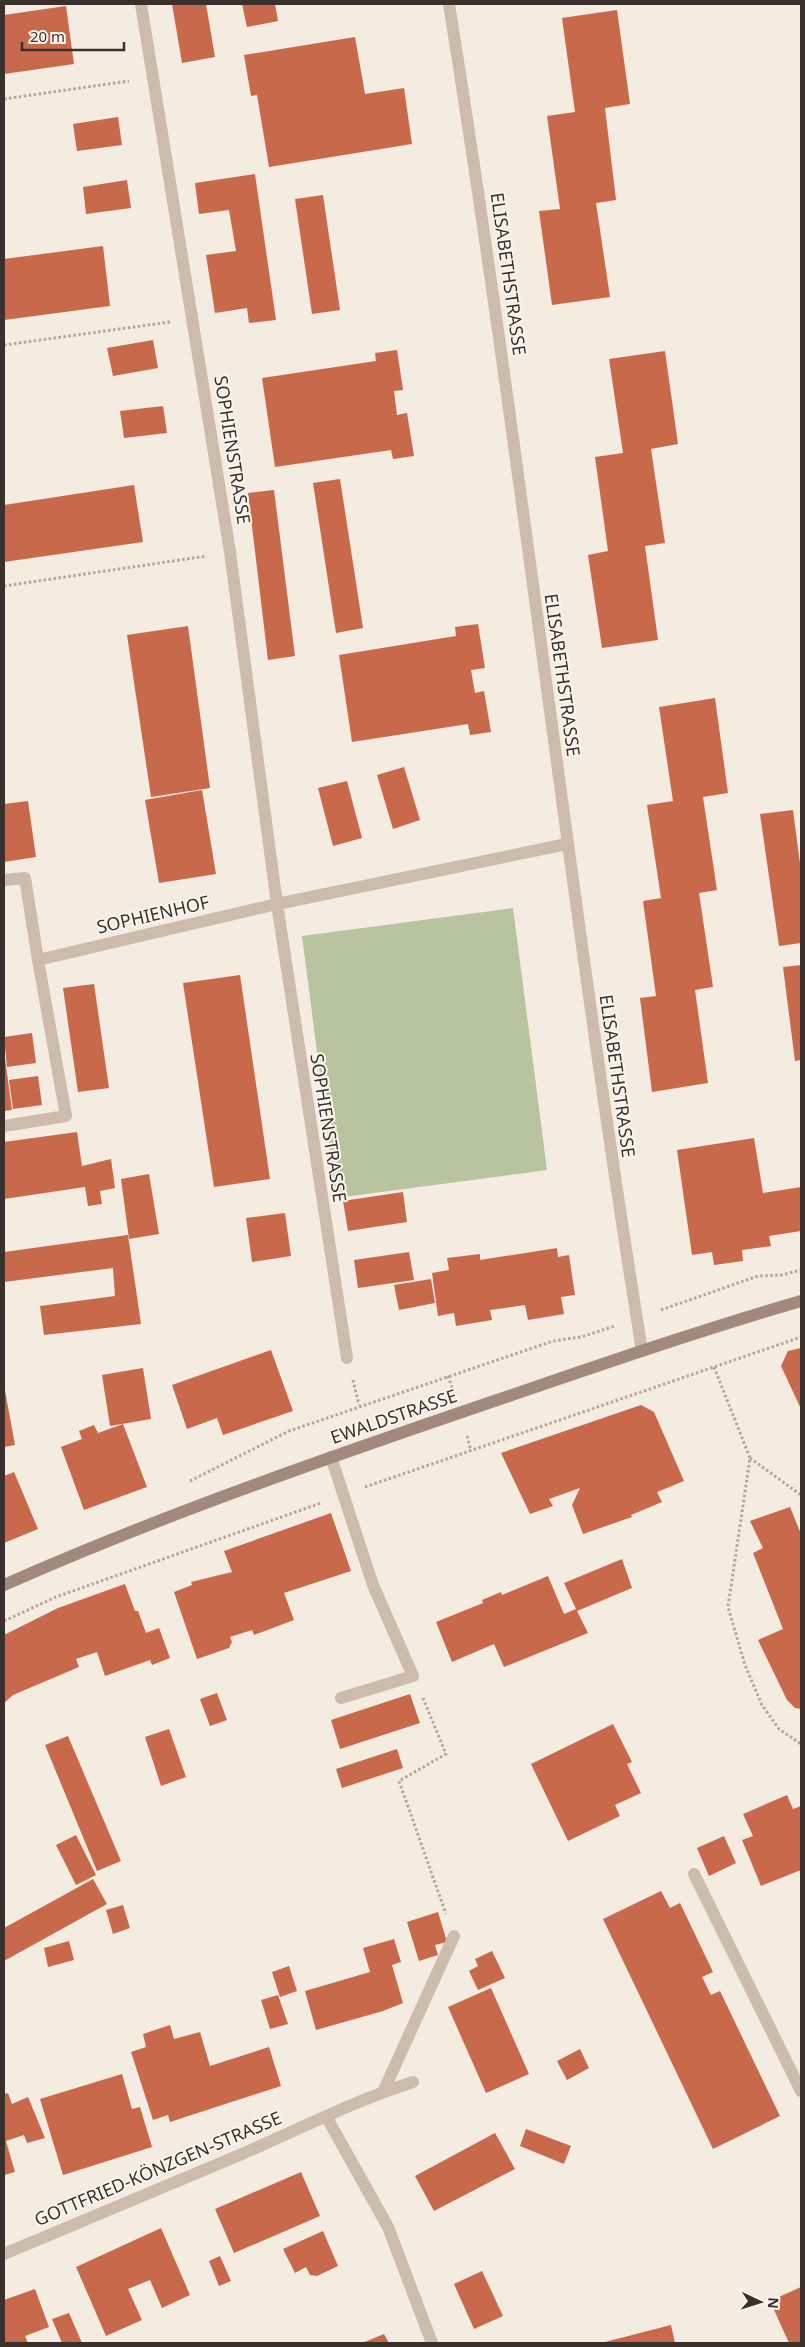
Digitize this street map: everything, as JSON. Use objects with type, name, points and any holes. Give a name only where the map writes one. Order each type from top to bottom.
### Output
[{"type":"main road","name":"EWALDSTRASSE","points":[[4,1585],[77,1552],[331,1457],[700,1331],[801,1301]]},
{"type":"street","name":"SOPHIENSTRASSE","points":[[141,4],[230,552],[277,904],[347,1358]]},
{"type":"street","name":"ELISABETHSTRASSE","points":[[449,4],[483,217],[604,1109],[642,1351]]},
{"type":"street","points":[[277,904],[567,844]]},
{"type":"street","points":[[4,880],[25,878],[66,1116],[4,1126]]},
{"type":"street","name":"SOPHIENHOF","points":[[38,960],[277,904]]},
{"type":"street","points":[[331,1457],[374,1585],[413,1676],[341,1698]]},
{"type":"street","points":[[694,1874],[801,2090]]},
{"type":"street","points":[[383,2092],[454,1936]]},
{"type":"street","name":"GOTTFRIED-KÖNZGEN-STRASSE","points":[[4,2254],[242,2154],[383,2092],[413,2082]]},
{"type":"street","points":[[326,2116],[388,2227],[432,2343]]},
{"type":"path","points":[[4,99],[154,77]]},
{"type":"path","points":[[4,345],[193,318]]},
{"type":"path","points":[[4,586],[230,552]]},
{"type":"path","points":[[189,1482],[289,1431],[553,1340],[581,1337],[758,1276],[782,1275],[801,1270]]},
{"type":"path","points":[[4,1621],[56,1597],[801,1337]]},
{"type":"path","points":[[714,1367],[750,1458],[735,1549],[728,1607],[745,1665],[762,1705],[779,1729],[801,1744]]},
{"type":"path","points":[[750,1458],[801,1495]]},
{"type":"path","points":[[413,1676],[446,1754],[399,1781],[454,1936]]},
{"type":"green space","points":[[513,908],[547,1170],[336,1198],[302,936]]},
{"type":"building","points":[[172,4],[206,4],[215,57],[182,63]]},
{"type":"building","points":[[242,4],[275,4],[278,21],[247,27]]},
{"type":"building","points":[[66,6],[74,64],[4,74],[4,15]]},
{"type":"building","points":[[617,10],[630,104],[605,108],[616,200],[596,203],[610,297],[552,305],[539,211],[560,209],[547,116],[575,112],[562,18]]},
{"type":"building","points":[[355,37],[365,94],[404,88],[412,144],[269,167],[257,95],[251,96],[244,55]]},
{"type":"building","points":[[118,117],[122,145],[77,151],[73,124]]},
{"type":"building","points":[[255,174],[276,320],[249,323],[247,308],[215,313],[206,255],[236,251],[229,210],[199,214],[195,183]]},
{"type":"building","points":[[127,180],[131,208],[86,214],[83,187]]},
{"type":"building","points":[[323,195],[340,310],[312,314],[295,199]]},
{"type":"building","points":[[103,246],[110,306],[4,320],[4,259]]},
{"type":"building","points":[[153,340],[158,368],[113,376],[107,348]]},
{"type":"building","points":[[397,350],[403,390],[394,391],[397,415],[407,413],[414,456],[393,459],[391,450],[275,467],[262,378],[376,361],[375,353]]},
{"type":"building","points":[[665,351],[678,444],[651,449],[665,543],[645,546],[658,640],[602,648],[588,555],[608,551],[595,457],[623,453],[609,359]]},
{"type":"building","points":[[163,406],[167,433],[124,438],[120,411]]},
{"type":"building","points":[[340,479],[363,628],[336,633],[313,483]]},
{"type":"building","points":[[134,485],[143,542],[4,562],[4,505]]},
{"type":"building","points":[[274,490],[295,656],[268,660],[248,493]]},
{"type":"building","points":[[478,624],[485,668],[471,670],[475,693],[484,691],[491,732],[470,735],[468,724],[352,742],[339,655],[456,636],[455,627]]},
{"type":"building","points":[[188,626],[210,788],[151,797],[127,635]]},
{"type":"building","points":[[715,698],[728,793],[703,797],[717,890],[699,893],[713,987],[695,990],[708,1083],[652,1092],[640,998],[656,996],[643,901],[661,898],[647,805],[673,801],[659,707]]},
{"type":"building","points":[[404,767],[420,820],[393,829],[377,775]]},
{"type":"building","points":[[347,781],[362,838],[333,846],[318,788]]},
{"type":"building","points":[[202,790],[216,874],[159,883],[145,800]]},
{"type":"building","points":[[28,801],[36,857],[4,862],[4,804]]},
{"type":"building","points":[[793,810],[801,871],[801,943],[779,946],[760,814]]},
{"type":"building","points":[[801,965],[801,1060],[795,1061],[783,967]]},
{"type":"building","points":[[240,975],[270,1179],[214,1187],[183,983]]},
{"type":"building","points":[[94,984],[109,1088],[78,1092],[63,988]]},
{"type":"building","points":[[32,1033],[36,1063],[7,1067],[4,1037]]},
{"type":"building","points":[[4,1059],[12,1110],[4,1111]]},
{"type":"building","points":[[38,1076],[42,1105],[13,1109],[9,1080]]},
{"type":"building","points":[[77,1132],[82,1166],[111,1159],[115,1188],[100,1191],[102,1204],[88,1206],[85,1187],[4,1199],[4,1142]]},
{"type":"building","points":[[754,1138],[763,1193],[801,1187],[801,1231],[769,1236],[771,1246],[742,1250],[743,1261],[714,1265],[712,1252],[692,1255],[677,1150]]},
{"type":"building","points":[[149,1174],[159,1234],[129,1239],[121,1179]]},
{"type":"building","points":[[403,1192],[407,1222],[348,1231],[343,1201]]},
{"type":"building","points":[[285,1213],[291,1256],[252,1262],[246,1218]]},
{"type":"building","points":[[128,1235],[141,1324],[44,1335],[40,1306],[115,1296],[113,1268],[4,1282],[4,1252]]},
{"type":"building","points":[[557,1248],[558,1257],[569,1255],[575,1295],[561,1297],[564,1314],[528,1320],[525,1305],[490,1310],[492,1320],[456,1326],[454,1313],[438,1316],[432,1273],[449,1270],[447,1258],[480,1254],[480,1260]]},
{"type":"building","points":[[409,1252],[414,1280],[358,1288],[354,1260]]},
{"type":"building","points":[[431,1279],[435,1303],[399,1310],[394,1285]]},
{"type":"building","points":[[801,1348],[801,1409],[781,1366],[788,1351]]},
{"type":"building","points":[[271,1350],[293,1411],[223,1435],[217,1418],[187,1429],[172,1385]]},
{"type":"building","points":[[143,1368],[151,1419],[110,1426],[102,1375]]},
{"type":"building","points":[[4,1385],[15,1445],[4,1447]]},
{"type":"building","points":[[641,1405],[654,1412],[684,1481],[657,1492],[662,1502],[631,1515],[632,1517],[583,1534],[572,1505],[580,1488],[549,1499],[553,1506],[530,1514],[501,1453]]},
{"type":"building","points":[[123,1424],[147,1487],[84,1510],[61,1447],[82,1439],[79,1431],[94,1425],[98,1433]]},
{"type":"building","points":[[14,1472],[38,1529],[4,1543],[4,1476]]},
{"type":"building","points":[[790,1507],[801,1534],[801,1709],[795,1708],[787,1700],[758,1640],[783,1629],[753,1553],[763,1548],[750,1521]]},
{"type":"building","points":[[331,1513],[351,1571],[284,1593],[294,1620],[254,1635],[252,1630],[230,1637],[232,1642],[229,1648],[197,1659],[174,1592],[192,1585],[191,1582],[232,1572],[224,1551]]},
{"type":"building","points":[[622,1559],[632,1588],[577,1611],[588,1633],[504,1667],[494,1644],[452,1662],[436,1622],[483,1603],[482,1600],[501,1592],[502,1595],[548,1576],[564,1614],[576,1609],[564,1583]]},
{"type":"building","points":[[125,1584],[146,1633],[159,1628],[170,1658],[152,1665],[150,1660],[105,1676],[97,1652],[76,1659],[79,1667],[13,1695],[4,1703],[4,1635],[58,1608]]},
{"type":"building","points":[[217,1693],[227,1720],[210,1726],[200,1699]]},
{"type":"building","points":[[410,1694],[420,1723],[340,1749],[331,1720]]},
{"type":"building","points":[[613,1724],[632,1762],[627,1764],[641,1793],[615,1805],[620,1816],[568,1841],[531,1764]]},
{"type":"building","points":[[169,1729],[186,1777],[161,1786],[145,1737]]},
{"type":"building","points":[[68,1736],[121,1861],[97,1871],[45,1745]]},
{"type":"building","points":[[397,1749],[403,1768],[342,1788],[336,1769]]},
{"type":"building","points":[[787,1795],[793,1809],[801,1806],[801,1870],[761,1886],[742,1840],[753,1836],[743,1814]]},
{"type":"building","points":[[76,1835],[96,1875],[76,1885],[56,1845]]},
{"type":"building","points":[[724,1836],[736,1863],[709,1876],[697,1848]]},
{"type":"building","points":[[93,1879],[107,1904],[4,1961],[4,1928]]},
{"type":"building","points":[[661,1891],[670,1908],[680,1903],[713,1972],[702,1977],[711,1995],[720,1991],[780,2116],[713,2149],[603,1919]]},
{"type":"building","points":[[123,1905],[130,1928],[113,1934],[106,1910]]},
{"type":"building","points":[[438,1912],[447,1942],[435,1945],[438,1955],[419,1961],[407,1922]]},
{"type":"building","points":[[394,1939],[401,1962],[392,1965],[403,2003],[383,2011],[316,2030],[305,1991],[370,1972],[363,1948]]},
{"type":"building","points":[[69,1941],[74,1960],[48,1967],[44,1948]]},
{"type":"building","points":[[492,1951],[505,1978],[478,1990],[469,1971],[478,1966],[475,1959]]},
{"type":"building","points":[[289,1966],[297,1991],[280,1997],[272,1972]]},
{"type":"building","points":[[491,1988],[529,2074],[486,2093],[448,2007]]},
{"type":"building","points":[[278,1995],[288,2024],[270,2029],[261,2000]]},
{"type":"building","points":[[170,2025],[174,2039],[200,2032],[210,2066],[269,2047],[281,2086],[170,2122],[168,2115],[153,2120],[131,2052],[146,2047],[143,2034]]},
{"type":"building","points":[[580,2049],[589,2068],[567,2080],[557,2061]]},
{"type":"building","points":[[122,2074],[132,2109],[140,2107],[152,2147],[63,2175],[40,2099]]},
{"type":"building","points":[[8,2093],[12,2104],[28,2097],[45,2138],[27,2143],[24,2135],[6,2141],[15,2172],[4,2175],[4,2094]]},
{"type":"building","points":[[526,2129],[571,2146],[564,2164],[520,2146]]},
{"type":"building","points":[[495,2133],[515,2169],[434,2211],[415,2176]]},
{"type":"building","points":[[301,2172],[320,2216],[234,2253],[215,2209]]},
{"type":"building","points":[[161,2228],[190,2295],[162,2308],[150,2280],[128,2289],[142,2320],[106,2336],[76,2267]]},
{"type":"building","points":[[323,2231],[338,2266],[317,2276],[310,2275],[306,2267],[295,2273],[283,2249]]},
{"type":"building","points":[[220,2256],[231,2281],[219,2286],[209,2261]]},
{"type":"building","points":[[482,2271],[503,2316],[474,2329],[454,2284]]},
{"type":"building","points":[[801,2287],[801,2343],[789,2343],[770,2301]]},
{"type":"building","points":[[35,2289],[49,2327],[25,2336],[28,2343],[4,2343],[4,2300]]},
{"type":"building","points":[[69,2313],[82,2343],[62,2343],[52,2319]]},
{"type":"building","points":[[671,2325],[675,2343],[601,2343]]},
{"type":"building","points":[[384,2334],[389,2343],[362,2343]]}]
